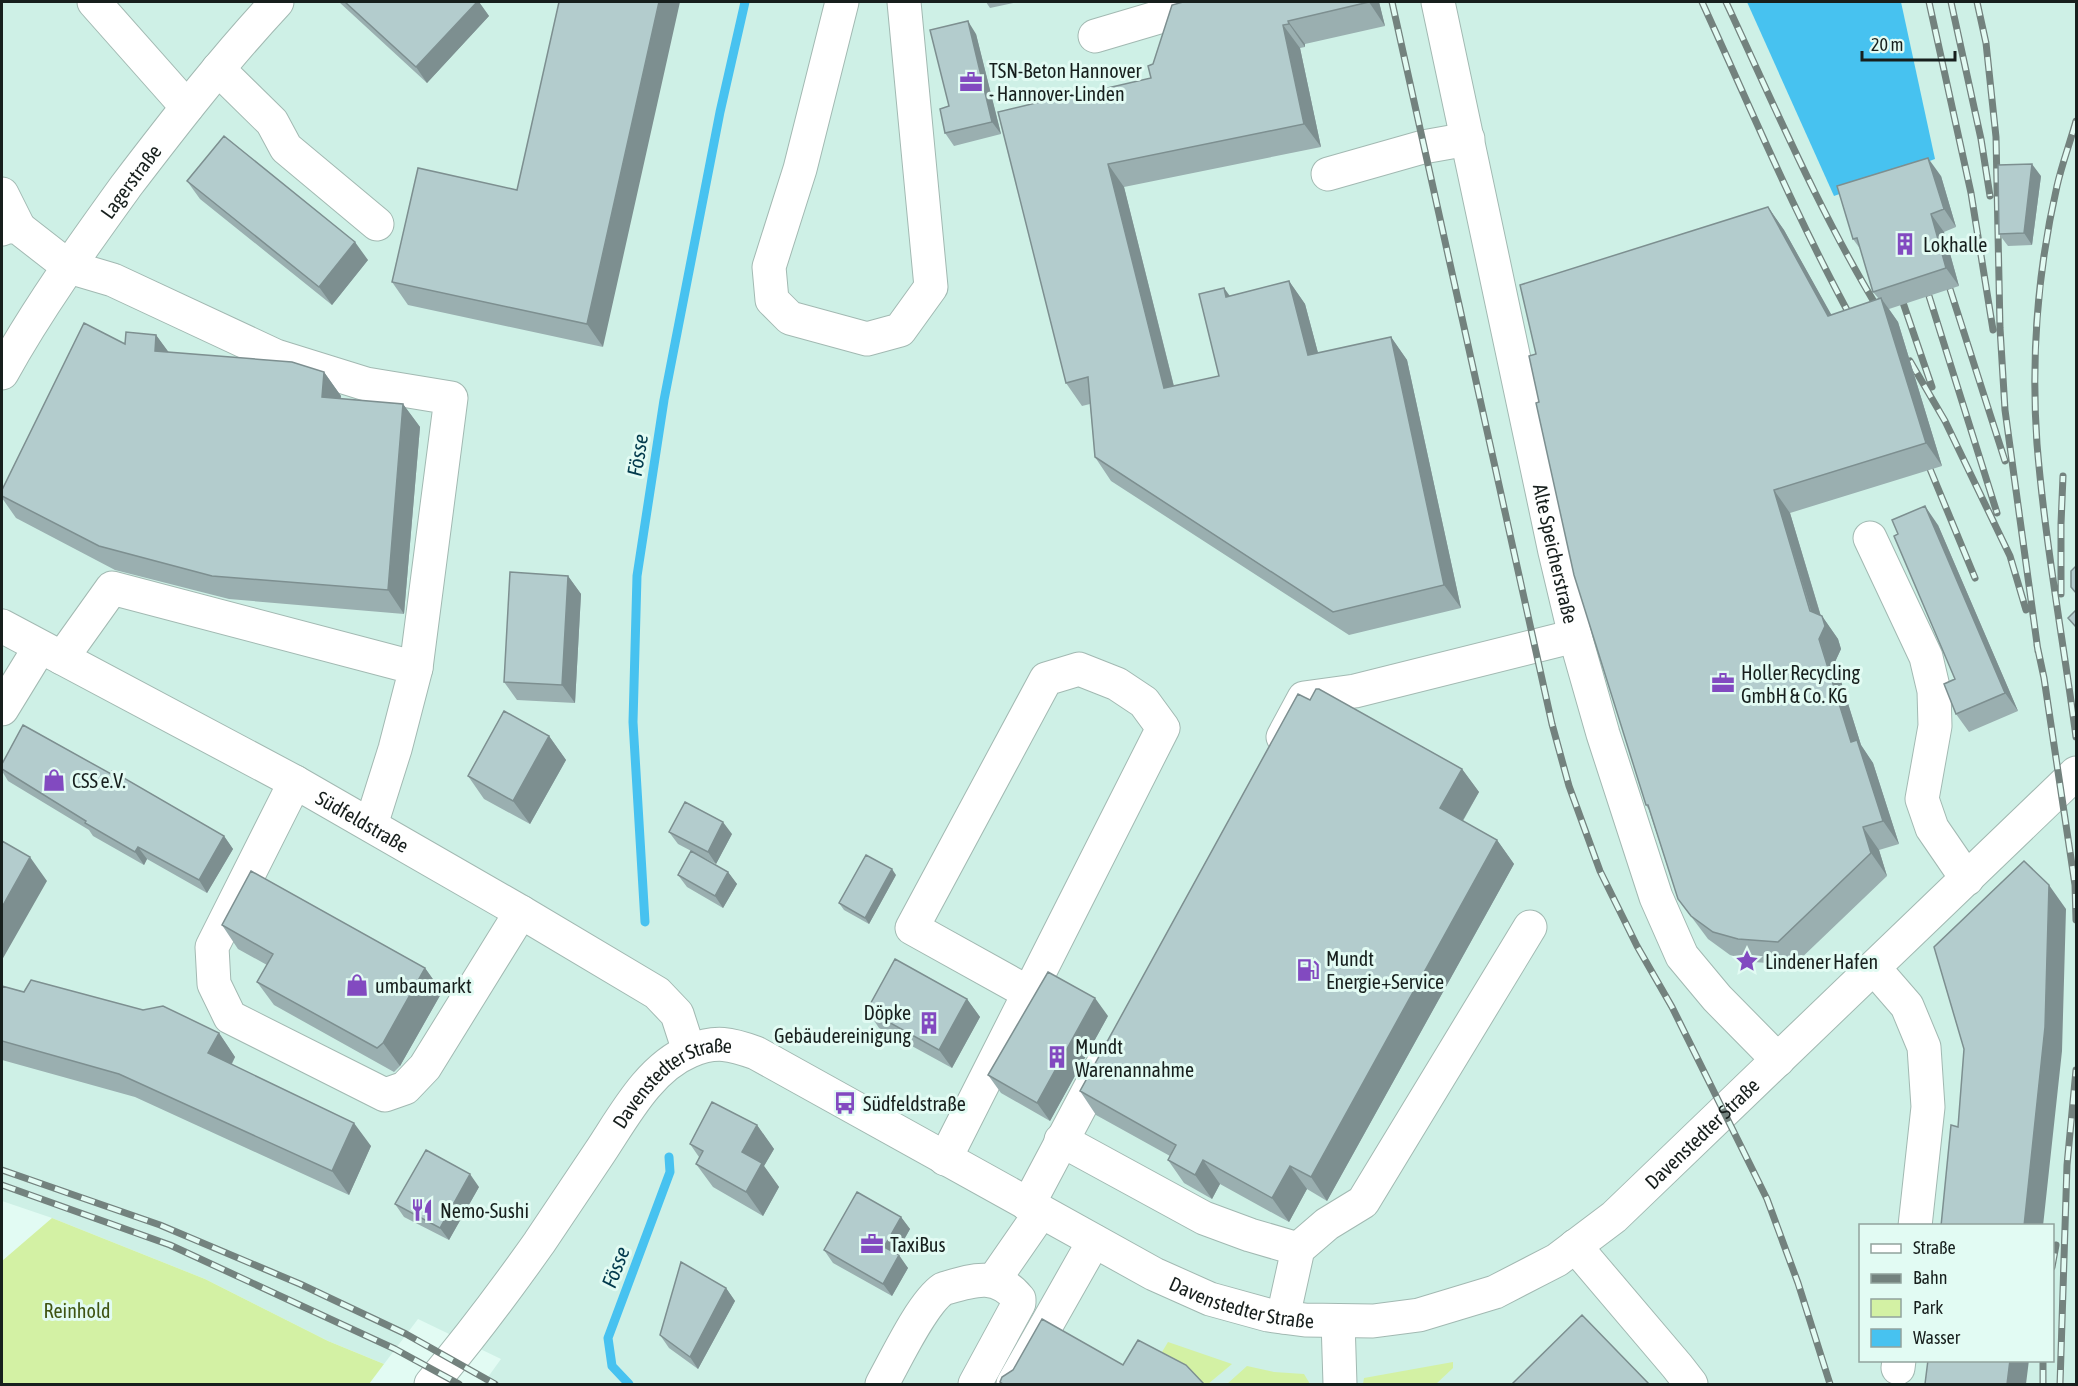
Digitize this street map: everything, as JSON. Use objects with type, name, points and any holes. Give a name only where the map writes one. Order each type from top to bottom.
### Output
[{"type":"street","points":[[94,2],[187,107]]},
{"type":"street","name":"Lagerstraße","points":[[2,373],[44,303],[69,267],[187,107],[277,2]]},
{"type":"street","points":[[842,2],[800,169],[769,267],[772,300],[790,318],[867,339],[900,330],[931,287],[904,2]]},
{"type":"street","points":[[1095,36],[1210,2]]},
{"type":"street","name":"Alte Speicherstraße","points":[[1438,2],[1555,552],[1575,636],[1603,734],[1656,897],[1682,956],[1717,998],[1778,1060]]},
{"type":"street","points":[[218,69],[272,122],[286,148],[377,224]]},
{"type":"street","points":[[1328,174],[1423,147],[1468,139]]},
{"type":"street","points":[[2,194],[10,229],[69,267],[113,280],[276,356],[366,384],[451,398],[416,668],[395,749],[371,825]]},
{"type":"street","points":[[1870,538],[1926,657],[1934,691],[1935,726],[1922,800],[1932,828],[1967,879]]},
{"type":"street","points":[[2,709],[51,652],[112,588],[416,668]]},
{"type":"street","name":"Südfeldstraße","points":[[2,626],[295,782],[657,993],[677,1014],[689,1051]]},
{"type":"street","points":[[1270,760],[1304,698],[1355,691],[1575,636]]},
{"type":"street","points":[[945,1159],[1029,993],[1163,728],[1144,702],[1118,684],[1079,669],[1046,679],[912,928],[1029,993]]},
{"type":"street","name":"Davenstedter Straße","points":[[431,1384],[466,1343],[538,1244],[628,1110],[647,1086],[665,1067],[689,1051],[710,1045],[732,1044],[756,1053],[1154,1274],[1210,1299],[1283,1317],[1305,1320],[1373,1321],[1419,1315],[1495,1292],[1557,1260],[1614,1217],[2076,773]]},
{"type":"street","points":[[295,782],[212,947],[214,984],[230,1017],[385,1095],[405,1088],[425,1067],[521,912]]},
{"type":"street","points":[[1283,1317],[1298,1249],[1327,1224],[1363,1202],[1530,927]]},
{"type":"street","points":[[1874,968],[1907,1006],[1924,1047],[1928,1107],[1914,1224]]},
{"type":"street","points":[[994,1280],[1035,1208],[1061,1140],[1118,1037]]},
{"type":"street","points":[[1061,1140],[1204,1218],[1298,1249]]},
{"type":"street","points":[[1013,1384],[1095,1241]]},
{"type":"street","points":[[1575,1246],[1691,1384]]},
{"type":"street","points":[[882,1384],[927,1304],[938,1292],[980,1280],[994,1280],[1013,1292],[1019,1299],[1019,1303],[975,1384]]},
{"type":"street","points":[[1338,1321],[1340,1384]]},
{"type":"shaded area","name":"Lindener Hafen","points":[[2,2],[2076,2],[2076,1384],[483,1384],[501,1359],[418,1319],[384,1364],[328,1341],[205,1279],[52,1218],[2,1201]]},
{"type":"green space","name":"Reinhold","points":[[52,1218],[205,1279],[328,1341],[384,1364],[369,1384],[2,1384],[2,1261]]},
{"type":"green space","points":[[1168,1342],[1232,1364],[1208,1384],[1199,1384],[1156,1362]]},
{"type":"green space","points":[[1453,1362],[1453,1368],[1436,1384],[1363,1384],[1364,1378]]},
{"type":"green space","points":[[1247,1366],[1274,1372],[1304,1374],[1310,1384],[1227,1384]]},
{"type":"water","points":[[1747,2],[1901,2],[1935,159],[1834,196]]},
{"type":"building","points":[[345,2],[477,2],[416,67]]},
{"type":"building","points":[[559,2],[659,2],[587,324],[392,282],[418,168],[517,190]]},
{"type":"building","points":[[1183,2],[1369,2],[1288,21],[1289,24],[1283,25],[1304,124],[1108,164],[1164,388],[1219,376],[1199,294],[1224,288],[1226,297],[1289,281],[1308,355],[1391,337],[1444,585],[1333,612],[1095,457],[1088,377],[1066,383],[998,112],[1151,78],[1148,66],[1153,64],[1172,5]]},
{"type":"building","points":[[968,21],[992,122],[945,133],[940,109],[949,106],[930,30]]},
{"type":"building","points":[[224,136],[355,242],[319,287],[187,181]]},
{"type":"building","name":"Lokhalle","points":[[1928,158],[1944,209],[1931,214],[1946,268],[1873,292],[1857,238],[1853,239],[1837,186]]},
{"type":"building","points":[[2032,164],[2024,233],[1999,234],[1998,165]]},
{"type":"building","points":[[1768,207],[1828,316],[1881,298],[1926,443],[1774,490],[1810,611],[1822,616],[1825,626],[1819,639],[1851,742],[1857,740],[1883,821],[1863,827],[1871,853],[1778,942],[1738,939],[1713,932],[1691,916],[1678,899],[1574,575],[1536,403],[1539,402],[1529,356],[1536,354],[1520,285]]},
{"type":"building","points":[[84,323],[125,344],[126,332],[156,335],[155,351],[292,362],[324,372],[322,397],[403,404],[388,590],[212,576],[99,546],[2,496],[2,490]]},
{"type":"building","points":[[1925,506],[2005,693],[1956,714],[1944,684],[1955,679],[1894,536],[1898,534],[1892,520]]},
{"type":"building","points":[[2076,566],[2076,593],[2071,587],[2071,571]]},
{"type":"building","points":[[510,572],[568,576],[562,685],[504,682]]},
{"type":"building","points":[[2076,610],[2076,627],[2068,618]]},
{"type":"building","name":"Mundt Energie+Service","points":[[1316,689],[1462,769],[1440,808],[1497,840],[1311,1177],[1290,1166],[1272,1198],[1203,1160],[1195,1175],[1168,1160],[1176,1145],[1080,1091],[1298,694],[1310,700]]},
{"type":"building","points":[[504,711],[549,736],[513,801],[468,776]]},
{"type":"building","points":[[23,725],[111,774],[112,771],[224,836],[199,880],[138,847],[135,852],[85,823],[86,821],[2,769],[2,764]]},
{"type":"building","points":[[685,802],[723,822],[708,852],[669,832]]},
{"type":"building","points":[[2,841],[30,857],[2,907]]},
{"type":"building","points":[[691,851],[728,872],[715,896],[678,875]]},
{"type":"building","points":[[866,855],[892,869],[865,918],[839,903]]},
{"type":"building","points":[[2024,861],[2049,885],[2045,1027],[2024,1224],[1941,1224],[1951,1125],[1958,1127],[1964,1049],[1934,947]]},
{"type":"building","name":"umbaumarkt","points":[[251,871],[425,968],[383,1043],[377,1048],[257,982],[273,954],[222,925]]},
{"type":"building","name":"Döpke Gebäudereinigung","points":[[895,959],[967,999],[939,1050],[867,1010]]},
{"type":"building","points":[[1048,972],[1095,998],[1037,1103],[988,1075]]},
{"type":"building","points":[[31,980],[143,1010],[163,1006],[219,1033],[208,1053],[354,1123],[332,1171],[119,1074],[2,1041],[2,986],[24,992]]},
{"type":"building","points":[[712,1102],[757,1125],[742,1152],[762,1163],[746,1192],[696,1164],[703,1151],[690,1144]]},
{"type":"building","points":[[426,1150],[470,1174],[440,1228],[395,1204]]},
{"type":"building","name":"TaxiBus","points":[[857,1192],[901,1217],[884,1247],[899,1255],[883,1284],[824,1250]]},
{"type":"building","points":[[681,1262],[726,1288],[690,1357],[660,1335]]},
{"type":"building","points":[[1582,1315],[1649,1384],[1512,1384]]},
{"type":"building","points":[[1042,1319],[1123,1365],[1138,1340],[1186,1365],[1204,1384],[1003,1384],[1000,1382],[1002,1377],[1013,1370]]},
{"type":"building","points":[[1928,1362],[2010,1362],[2007,1384],[1925,1384]]},
{"type":"waterway","name":"Fösse","points":[[645,922],[633,722],[637,576],[664,400],[720,112],[745,2]]},
{"type":"waterway","name":"Fösse","points":[[629,1384],[612,1366],[608,1338],[670,1172],[669,1157]]},
{"type":"railway","points":[[1392,2],[1552,724],[1569,786],[1600,871],[1637,946],[1672,1007],[1767,1199],[1798,1283],[1830,1384]]},
{"type":"railway","points":[[1702,2],[1794,204],[1854,323]]},
{"type":"railway","points":[[1726,2],[1819,200],[1882,315]]},
{"type":"railway","points":[[1929,2],[1971,193],[1993,330]]},
{"type":"railway","points":[[1951,2],[1981,139],[1990,196]]},
{"type":"railway","points":[[1977,2],[1986,43],[1996,137],[2000,328],[2005,410],[2038,651]]},
{"type":"railway","points":[[2076,121],[2050,217],[2038,314],[2035,380],[2037,444],[2045,517],[2076,737]]},
{"type":"railway","points":[[1898,288],[1932,387]]},
{"type":"railway","points":[[1950,289],[2005,461]]},
{"type":"railway","points":[[1929,296],[1997,513]]},
{"type":"railway","points":[[1910,361],[1945,421],[2010,556],[2026,610]]},
{"type":"railway","points":[[1930,469],[1975,578]]},
{"type":"railway","points":[[2061,594],[2063,476]]},
{"type":"railway","points":[[2037,645],[2075,885],[2076,920]]},
{"type":"railway","points":[[2060,1384],[2067,1165],[2076,1070]]},
{"type":"railway","points":[[2,1170],[160,1225],[300,1284],[406,1334],[495,1384]]},
{"type":"railway","points":[[2,1185],[170,1245],[395,1349],[459,1384]]},
{"type":"railway","points":[[2054,1256],[2056,1245]]},
{"type":"railway","points":[[2043,1362],[2043,1384]]},
{"type":"place","name":"TSN-Beton Hannover - Hannover-Linden","points":[[971,82]]},
{"type":"place","name":"Lokhalle","points":[[1905,244]]},
{"type":"place","name":"Holler Recycling GmbH & Co. KG","points":[[1723,683]]},
{"type":"place","name":"CSS e.V.","points":[[54,780]]},
{"type":"place","name":"Lindener Hafen","points":[[1747,961]]},
{"type":"place","name":"Mundt Energie+Service","points":[[1308,970]]},
{"type":"place","name":"umbaumarkt","points":[[357,985]]},
{"type":"place","name":"Döpke Gebäudereinigung","points":[[929,1023]]},
{"type":"place","name":"Mundt Warenannahme","points":[[1057,1057]]},
{"type":"place","name":"Südfeldstraße","points":[[845,1103]]},
{"type":"place","name":"Nemo-Sushi","points":[[422,1210]]},
{"type":"place","name":"TaxiBus","points":[[872,1244]]}]
